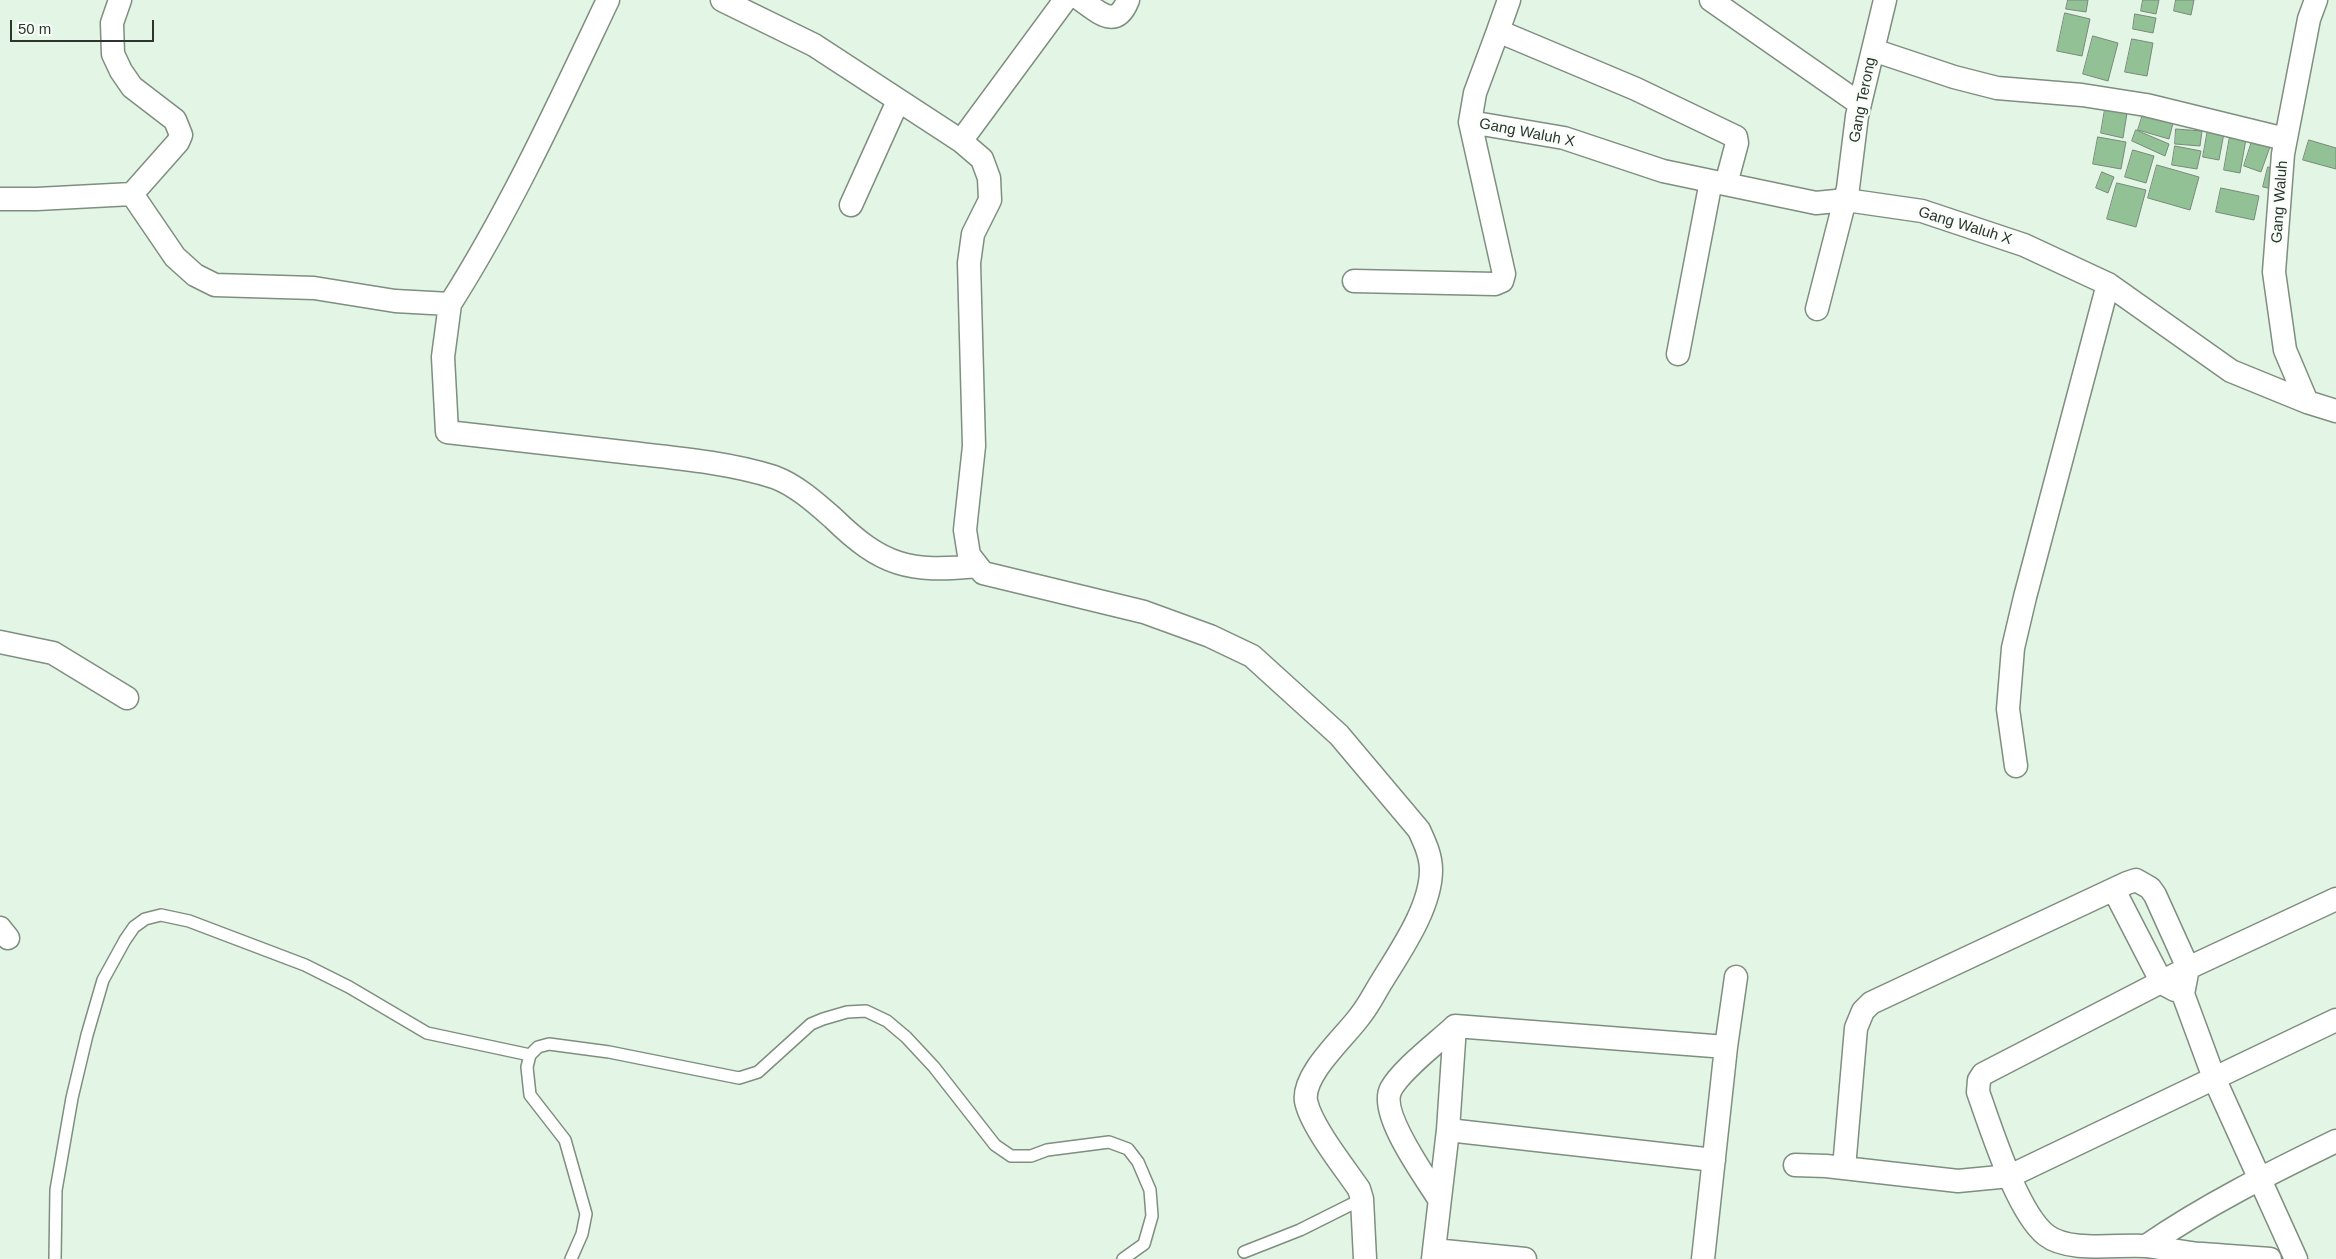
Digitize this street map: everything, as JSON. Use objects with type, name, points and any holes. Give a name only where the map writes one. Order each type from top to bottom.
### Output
[{"type":"street","points":[[0,199],[37,200],[132,194],[178,142],[181,135],[175,120],[132,86],[121,71],[113,54],[112,22],[120,0]]},
{"type":"street","points":[[608,0],[544,134],[465,280],[450,304],[443,357],[447,432],[701,461],[775,478],[814,501],[857,542],[884,558],[912,567],[943,570],[976,566]]},
{"type":"street","points":[[722,0],[814,45],[961,141],[982,159],[989,178],[990,200],[973,234],[969,263],[974,446],[965,530],[966,547],[976,566],[983,573],[1144,612],[1210,636],[1252,656],[1339,735],[1419,830],[1427,846],[1431,870],[1426,899],[1408,938],[1362,1015],[1314,1072],[1308,1086],[1306,1100],[1311,1116],[1359,1189],[1362,1199],[1365,1259]]},
{"type":"street","points":[[961,141],[1065,0]]},
{"type":"street","points":[[1081,0],[1106,17],[1115,17],[1124,12],[1128,0]]},
{"type":"street","points":[[1354,282],[1495,284],[1502,281],[1504,274],[1470,122],[1475,93],[1509,0]]},
{"type":"street","points":[[1711,0],[1860,104]]},
{"type":"street","name":"Gang Terong","points":[[1817,309],[1846,200],[1860,104],[1885,0]]},
{"type":"street","name":"Gang Waluh","points":[[2307,402],[2285,350],[2274,272],[2286,139],[2309,19],[2316,0]]},
{"type":"street","points":[[1498,31],[1636,89],[1736,137],[1737,143],[1718,183],[1678,354]]},
{"type":"street","points":[[1873,50],[1954,77],[1997,88],[2082,95],[2146,105],[2286,139]]},
{"type":"street","points":[[851,205],[898,101]]},
{"type":"street","name":"Gang Waluh X","points":[[1470,122],[1564,138],[1663,171],[1816,203],[1846,200],[1922,211],[2024,245],[2108,284],[2231,371],[2307,402],[2336,411]]},
{"type":"street","points":[[132,194],[175,257],[195,275],[215,285],[314,288],[395,301],[450,304]]},
{"type":"street","points":[[2016,766],[2008,709],[2013,648],[2027,588],[2108,284]]},
{"type":"street","points":[[0,642],[53,653],[127,698]]},
{"type":"street","points":[[1844,1168],[1856,1028],[1864,1011],[1871,1003],[2114,890],[2127,882],[2136,880],[2150,888],[2163,909],[2188,968],[2184,994],[2214,1078],[2296,1259]]},
{"type":"street","points":[[2114,890],[2162,983],[2184,994]]},
{"type":"street","points":[[2270,1259],[2201,1254],[2146,1246],[2075,1245],[2056,1241],[2037,1227],[2027,1212],[2010,1176],[1978,1092],[1979,1080],[1984,1074],[2188,968],[2336,898]]},
{"type":"street","points":[[1703,1259],[1726,1047],[1736,977]]},
{"type":"street","points":[[1795,1165],[1844,1168],[1958,1181],[2010,1176],[2336,1020]]},
{"type":"street","points":[[1439,1199],[1414,1159],[1391,1114],[1389,1097],[1391,1089],[1408,1070],[1455,1026],[1726,1047]]},
{"type":"street","points":[[1455,1026],[1448,1130],[1434,1255],[1525,1259]]},
{"type":"street","points":[[1448,1130],[1714,1160]]},
{"type":"street","points":[[2146,1246],[2190,1216],[2259,1178],[2336,1141]]},
{"type":"lane","points":[[55,1259],[56,1190],[72,1098],[87,1035],[103,980],[125,940],[134,927],[145,919],[161,915],[189,921],[305,965],[350,987],[427,1033],[530,1054]]},
{"type":"lane","points":[[571,1259],[582,1234],[586,1214],[565,1140],[530,1095],[527,1067],[530,1054],[538,1048],[549,1044],[609,1052],[739,1078],[758,1072],[811,1024],[847,1012],[866,1011],[888,1021],[906,1037],[934,1067],[995,1145],[1010,1156],[1031,1156],[1047,1150],[1109,1142],[1128,1149],[1138,1162],[1150,1190],[1152,1216],[1144,1244],[1123,1259]]},
{"type":"lane","points":[[1244,1252],[1300,1230],[1362,1199]]},
{"type":"building","points":[[2068,0],[2088,0],[2086,12],[2066,9]]},
{"type":"building","points":[[2143,0],[2159,0],[2156,14],[2141,11]]},
{"type":"building","points":[[2176,0],[2194,0],[2191,15],[2174,11]]},
{"type":"building","points":[[2065,13],[2090,19],[2082,56],[2057,51]]},
{"type":"building","points":[[2135,14],[2156,18],[2153,33],[2133,29]]},
{"type":"building","points":[[2093,36],[2118,43],[2108,81],[2083,74]]},
{"type":"building","points":[[2132,39],[2153,43],[2147,76],[2125,72]]},
{"type":"building","points":[[2105,109],[2127,113],[2123,138],[2101,133]]},
{"type":"building","points":[[2143,114],[2173,123],[2169,139],[2138,130]]},
{"type":"building","points":[[2176,129],[2202,131],[2200,146],[2175,144]]},
{"type":"building","points":[[2208,129],[2224,133],[2219,160],[2203,157]]},
{"type":"building","points":[[2136,130],[2169,144],[2165,156],[2132,141]]},
{"type":"building","points":[[2230,136],[2246,139],[2240,173],[2224,170]]},
{"type":"building","points":[[2098,137],[2126,142],[2121,169],[2093,164]]},
{"type":"building","points":[[2253,138],[2271,144],[2261,172],[2244,166]]},
{"type":"building","points":[[2309,140],[2336,148],[2336,169],[2303,160]]},
{"type":"building","points":[[2175,146],[2201,151],[2197,169],[2172,165]]},
{"type":"building","points":[[2133,150],[2154,156],[2146,183],[2125,177]]},
{"type":"building","points":[[2157,165],[2199,177],[2190,210],[2148,198]]},
{"type":"building","points":[[2268,167],[2277,169],[2273,189],[2263,187]]},
{"type":"building","points":[[2102,172],[2114,177],[2108,193],[2096,188]]},
{"type":"building","points":[[2117,183],[2146,190],[2136,227],[2107,219]]},
{"type":"building","points":[[2221,188],[2259,196],[2254,220],[2216,212]]}]
